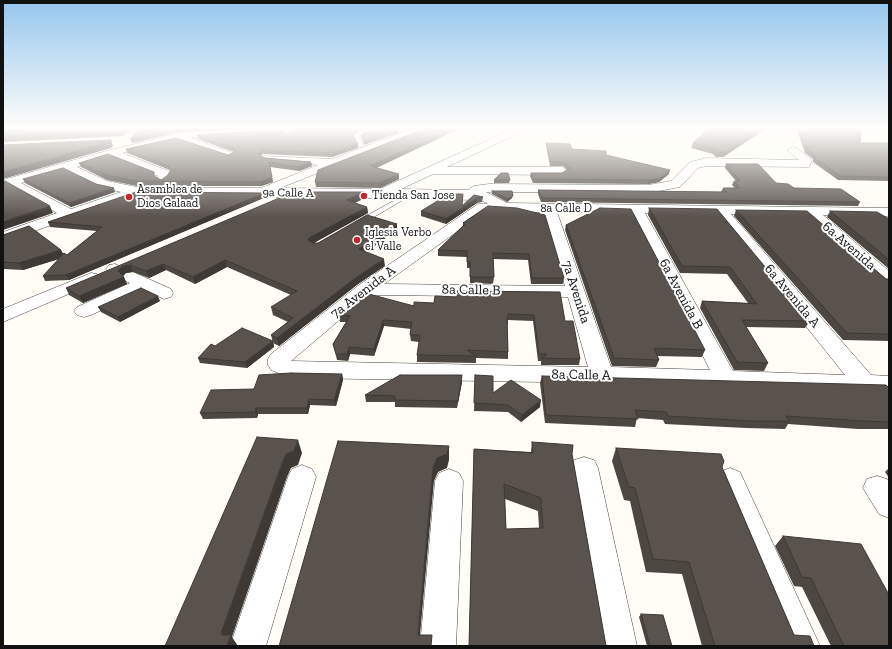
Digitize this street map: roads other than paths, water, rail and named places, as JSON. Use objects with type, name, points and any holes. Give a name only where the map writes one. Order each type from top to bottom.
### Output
[{"type":"street","points":[[125,157],[166,174],[162,179]]},
{"type":"street","points":[[259,200],[346,157]]},
{"type":"street","points":[[382,194],[459,157]]},
{"type":"street","name":"9a Calle A","points":[[66,166],[103,184],[137,191],[259,200],[294,193],[471,194],[478,189],[489,188],[648,189],[675,184],[694,165],[706,162],[805,164],[806,160],[802,157]]},
{"type":"street","points":[[7,183],[94,158]]},
{"type":"street","points":[[266,158],[334,162]]},
{"type":"street","points":[[430,171],[562,171]]},
{"type":"street","points":[[7,183],[66,212]]},
{"type":"street","points":[[3,237],[137,191]]},
{"type":"street","points":[[454,194],[483,207]]},
{"type":"street","points":[[471,194],[485,196],[504,208]]},
{"type":"street","name":"8a Calle D","points":[[483,207],[889,212]]},
{"type":"street","name":"7a Avenida A","points":[[280,359],[365,289],[483,207]]},
{"type":"street","name":"7a Avenida","points":[[549,208],[602,375]]},
{"type":"street","name":"6a Avenida B","points":[[636,209],[726,379]]},
{"type":"street","name":"6a Avenida A","points":[[720,210],[865,383]]},
{"type":"street","name":"6a Avenida","points":[[809,211],[889,280]]},
{"type":"street","points":[[3,316],[136,260]]},
{"type":"street","points":[[114,269],[164,293]]},
{"type":"street","points":[[84,311],[144,284]]},
{"type":"street","name":"8a Calle B","points":[[365,289],[576,292]]},
{"type":"street","name":"8a Calle A","points":[[280,359],[279,365],[286,368],[303,370],[602,375],[889,384]]},
{"type":"street","points":[[584,468],[620,646]]},
{"type":"street","points":[[248,646],[302,477]]},
{"type":"street","points":[[730,480],[802,646]]},
{"type":"street","points":[[438,646],[449,481]]},
{"type":"lane","points":[[349,227],[410,194]]},
{"type":"place","name":"Tienda San Jose","points":[[364,196]]},
{"type":"place","name":"Asamblea de Dios Galaad","points":[[129,197]]},
{"type":"place","name":"Iglesia Verbo el Valle","points":[[357,240]]}]
